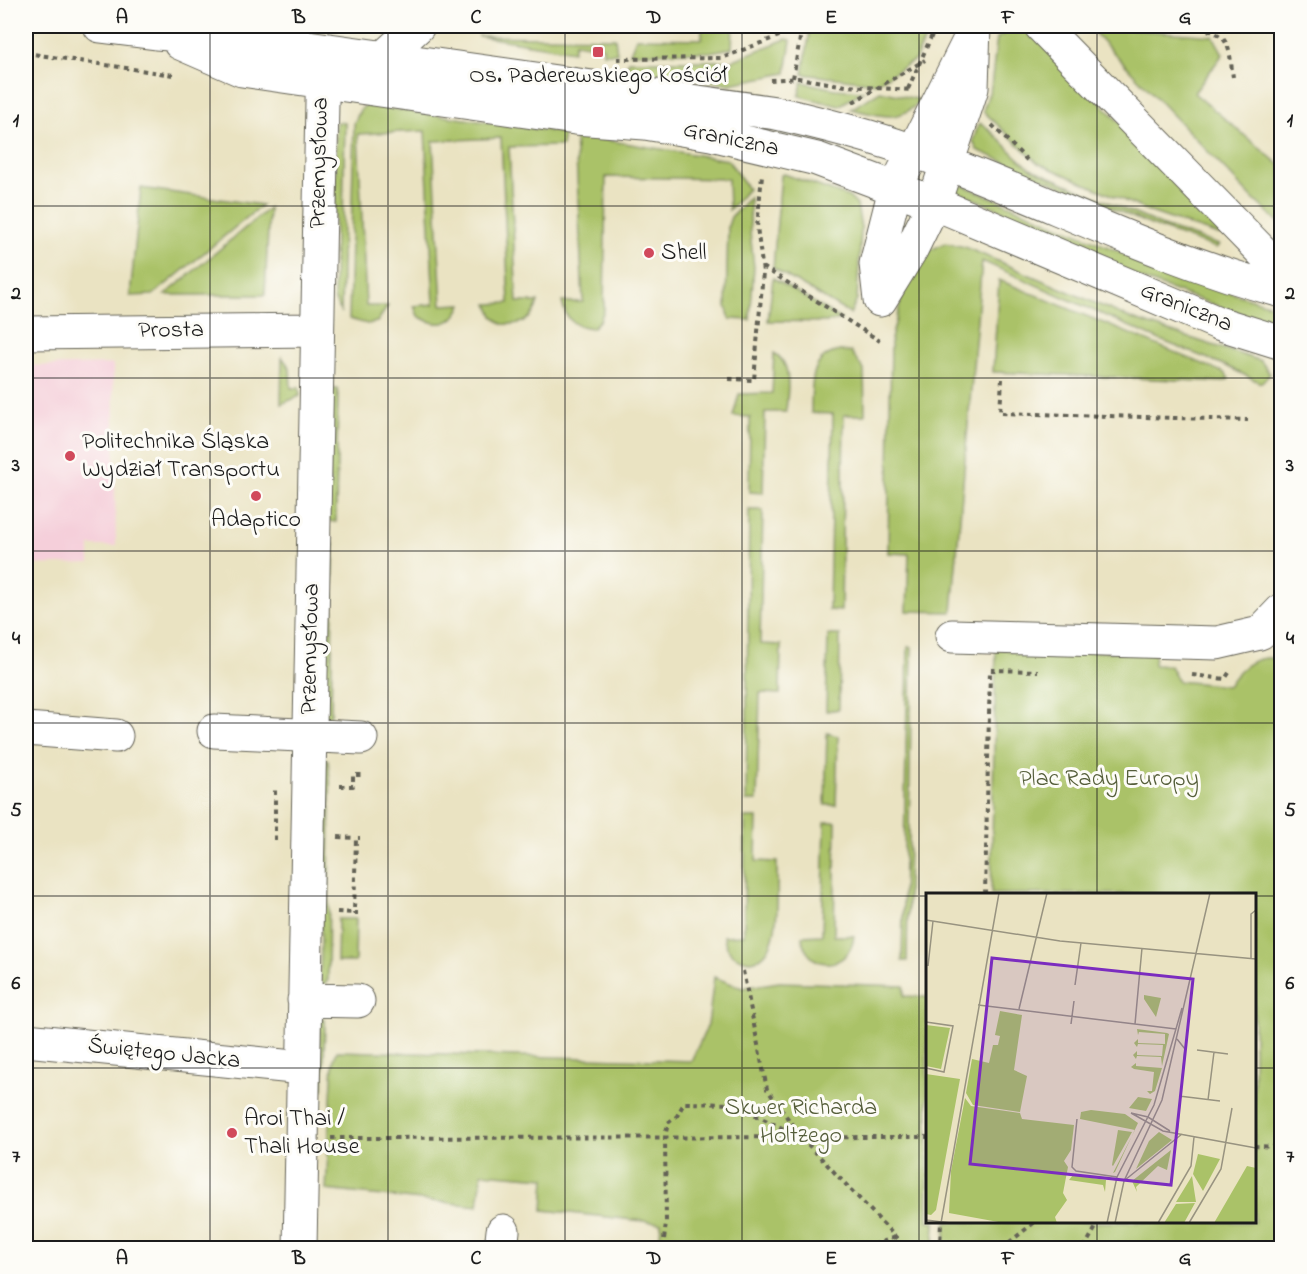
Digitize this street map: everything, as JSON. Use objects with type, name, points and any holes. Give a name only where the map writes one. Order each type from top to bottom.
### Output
[{"type":"street","name":"Graniczna","points":[[100,26],[156,33],[242,70],[322,65],[383,58],[776,113],[842,128],[947,163],[1141,245],[1227,277],[1281,291]]},
{"type":"street","points":[[383,58],[418,26]]},
{"type":"street","points":[[1041,26],[1281,272]]},
{"type":"street","points":[[974,28],[972,88],[934,203],[912,248],[880,300],[876,264],[895,189],[974,28]]},
{"type":"street","name":"Graniczna","points":[[322,65],[575,118],[645,123],[707,133],[817,159],[934,203],[1218,323],[1281,343]]},
{"type":"street","name":"Przemysłowa","points":[[300,1248],[322,65]]},
{"type":"street","name":"Prosta","points":[[26,333],[316,330]]},
{"type":"street","points":[[952,636],[1217,643],[1260,633],[1281,610]]},
{"type":"street","points":[[26,729],[116,736]]},
{"type":"street","points":[[214,730],[361,738]]},
{"type":"street","points":[[304,1000],[358,1001]]},
{"type":"street","name":"Świętego Jacka","points":[[26,1040],[303,1068]]},
{"type":"path","points":[[614,59],[630,56],[722,58],[805,26]]},
{"type":"path","points":[[793,78],[805,26]]},
{"type":"path","points":[[908,90],[936,26]]},
{"type":"path","points":[[1154,26],[1209,30],[1221,35],[1227,45],[1233,76]]},
{"type":"path","points":[[26,52],[177,75]]},
{"type":"path","points":[[847,105],[929,58]]},
{"type":"path","points":[[783,78],[919,93]]},
{"type":"path","points":[[989,122],[1036,166]]},
{"type":"path","points":[[729,379],[754,380],[763,267],[758,227],[763,170]]},
{"type":"path","points":[[763,267],[880,341]]},
{"type":"path","points":[[1002,379],[999,413],[1248,420]]},
{"type":"path","points":[[1184,674],[1225,679],[1235,664]]},
{"type":"path","points":[[986,893],[990,670],[1043,671]]},
{"type":"path","points":[[336,786],[353,786],[353,775],[361,775]]},
{"type":"path","points":[[333,912],[356,913],[358,838],[335,837]]},
{"type":"path","points":[[743,971],[767,1089],[801,1137],[906,1248]]},
{"type":"path","points":[[663,1248],[666,1223],[665,1137],[668,1123],[677,1116],[684,1103],[732,1104],[801,1137]]},
{"type":"path","points":[[325,1137],[926,1137]]},
{"type":"path","points":[[1256,1146],[1281,1147]]},
{"type":"path","points":[[940,1248],[941,1223]]},
{"type":"path","points":[[1002,1248],[1033,1223]]},
{"type":"path","points":[[1084,1248],[1098,1223]]},
{"type":"path","points":[[865,1248],[895,1237]]},
{"type":"shaded area","name":"Politechnika Śląska Wydział Transportu","points":[[113,364],[116,546],[90,546],[90,563],[26,565],[26,366]]},
{"type":"green space","points":[[702,26],[733,26],[732,48],[710,52],[630,53],[636,38],[702,39]]},
{"type":"green space","points":[[820,26],[931,26],[915,60],[877,83],[803,74],[810,29]]},
{"type":"green space","points":[[1017,26],[1028,26],[1226,235],[1218,235],[1153,213],[1038,163],[983,111],[991,87],[997,38]]},
{"type":"green space","points":[[1088,26],[1213,36],[1223,54],[1194,93],[1281,166],[1281,224],[1254,200]]},
{"type":"green space","points":[[478,36],[615,38],[617,53],[603,53],[603,47],[575,43],[573,51]]},
{"type":"green space","points":[[786,39],[791,40],[786,73],[730,84],[639,71],[626,66],[629,61],[731,61]]},
{"type":"green space","points":[[802,82],[835,89],[863,91],[839,106],[799,96]]},
{"type":"green space","points":[[880,91],[921,100],[913,108],[896,115],[880,115],[851,109]]},
{"type":"green space","points":[[366,105],[564,133],[562,146],[509,147],[517,302],[538,302],[529,318],[520,323],[502,324],[493,316],[488,304],[509,303],[501,138],[433,141],[442,305],[462,304],[454,317],[444,323],[432,322],[418,316],[414,306],[434,304],[425,131],[358,134],[366,306],[388,306],[377,322],[367,324],[349,319],[354,124],[360,110]]},
{"type":"green space","points":[[336,122],[345,123],[341,313],[334,298]]},
{"type":"green space","points":[[979,123],[1034,170],[1163,226],[1219,245],[1216,248],[1151,225],[977,150],[973,141]]},
{"type":"green space","points":[[575,135],[728,160],[748,189],[729,210],[728,179],[606,177],[604,310],[600,320],[592,328],[580,326],[571,321],[562,302],[583,302]]},
{"type":"green space","points":[[784,174],[849,197],[857,205],[861,228],[857,300],[850,314],[773,268],[781,175]]},
{"type":"green space","points":[[957,183],[1179,277],[1281,308],[1281,325],[1249,317],[1099,264],[1073,241],[954,190]]},
{"type":"green space","points":[[141,188],[262,205],[153,295],[130,296]]},
{"type":"green space","points":[[750,197],[750,232],[754,267],[750,320],[730,319],[726,306],[728,226],[731,217]]},
{"type":"green space","points":[[269,208],[265,295],[165,295]]},
{"type":"green space","points":[[945,243],[965,247],[1132,319],[1261,361],[1270,374],[1261,383],[982,261],[952,612],[907,611],[909,554],[888,553],[891,339],[908,274],[928,251]]},
{"type":"green space","points":[[773,278],[841,319],[827,322],[768,321]]},
{"type":"green space","points":[[999,280],[1225,373],[1229,379],[1222,382],[993,372]]},
{"type":"green space","points":[[840,351],[851,352],[864,370],[865,415],[844,415],[841,611],[829,610],[833,414],[811,413],[812,383],[817,366],[822,359]]},
{"type":"green space","points":[[774,353],[780,358],[787,371],[786,412],[765,412],[763,493],[749,492],[750,417],[733,416],[739,394],[772,393]]},
{"type":"green space","points":[[282,357],[290,368],[291,388],[299,388],[300,396],[281,404]]},
{"type":"green space","points":[[331,389],[338,389],[336,522],[328,521]]},
{"type":"green space","points":[[749,510],[763,510],[760,644],[781,645],[780,694],[760,693],[757,801],[746,801]]},
{"type":"green space","points":[[328,542],[334,544],[331,713],[329,719],[323,720]]},
{"type":"green space","points":[[828,635],[840,635],[839,709],[826,711]]},
{"type":"green space","points":[[908,647],[912,647],[907,961],[902,961]]},
{"type":"green space","name":"Plac Rady Europy","points":[[996,649],[1155,653],[1154,665],[1170,666],[1178,681],[1228,686],[1250,663],[1265,658],[1281,660],[1281,1248],[944,1248],[946,1223],[1256,1223],[1256,893],[991,893]]},
{"type":"green space","points":[[827,733],[838,736],[836,805],[825,805]]},
{"type":"green space","points":[[324,758],[328,760],[330,781],[328,980],[325,984],[320,985]]},
{"type":"green space","points":[[745,818],[757,818],[756,861],[777,862],[774,935],[769,948],[762,957],[751,961],[732,954],[724,936],[744,935]]},
{"type":"green space","points":[[825,822],[836,822],[834,936],[854,936],[851,948],[844,957],[827,963],[810,956],[802,936],[822,935]]},
{"type":"green space","points":[[338,919],[356,919],[355,962],[337,962]]},
{"type":"green space","name":"Skwer Richarda Holtzego","points":[[714,977],[742,988],[779,982],[904,986],[904,996],[926,997],[926,1223],[935,1223],[934,1248],[659,1248],[661,1223],[543,1210],[545,1178],[482,1173],[478,1206],[326,1190],[333,1062],[337,1051],[691,1061],[708,1025]]},
{"type":"green space","points":[[320,1016],[325,1020],[323,1089],[318,1089]]},
{"type":"place","name":"Os. Paderewskiego Kościół","points":[[598,52]]},
{"type":"place","name":"Shell","points":[[649,253]]},
{"type":"place","name":"Politechnika Śląska Wydział Transportu","points":[[70,456]]},
{"type":"place","name":"Adaptico","points":[[256,496]]},
{"type":"place","name":"Aroi Thai / Thali House","points":[[232,1133]]}]
